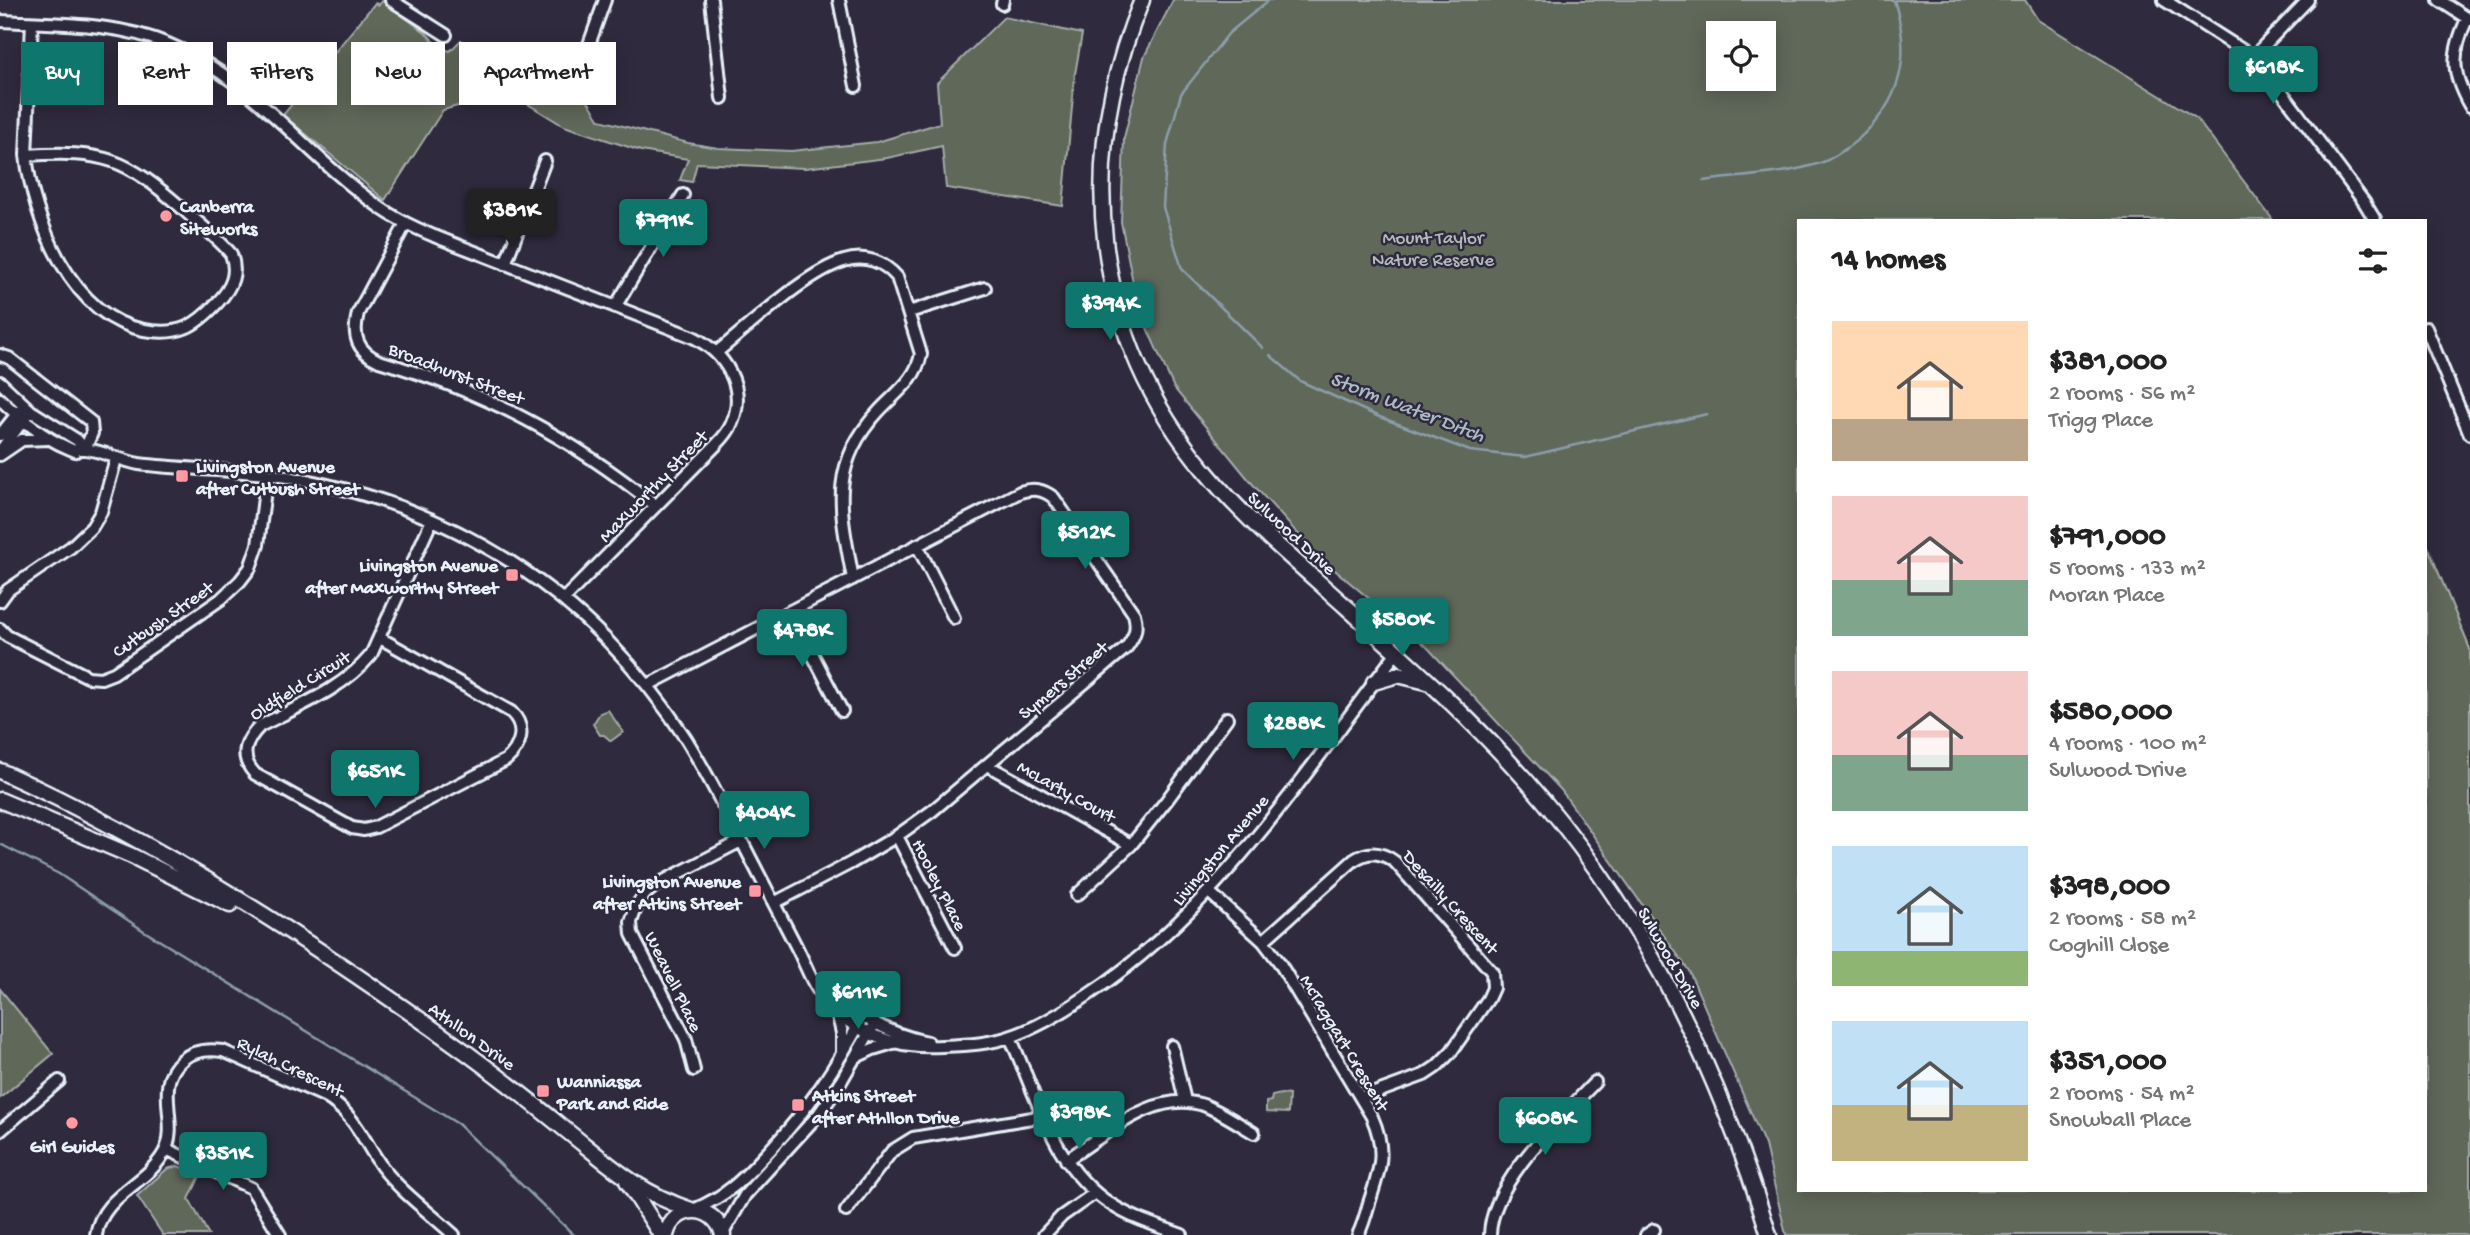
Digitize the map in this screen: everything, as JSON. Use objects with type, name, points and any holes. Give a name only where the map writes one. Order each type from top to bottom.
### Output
[{"type":"main road","name":"Sulwood Drive","points":[[1142,0],[1128,34],[1115,78],[1102,165],[1101,208],[1105,250],[1118,311],[1152,393],[1175,433],[1250,520],[1397,652],[1498,748],[1578,845],[1641,937],[1663,975],[1716,1083],[1751,1175],[1769,1235]]},
{"type":"main road","points":[[1374,682],[1405,675],[1431,684]]},
{"type":"main road","name":"Athllon Drive","points":[[6,774],[117,830],[300,937],[468,1055],[536,1106],[626,1180],[657,1197],[712,1216],[719,1223],[723,1234]]},
{"type":"main road","name":"Athllon Drive","points":[[0,800],[132,856],[199,888],[324,956]]},
{"type":"main road","name":"Athllon Drive","points":[[626,1180],[663,1235]]},
{"type":"main road","points":[[663,1235],[675,1217],[692,1210]]},
{"type":"street","points":[[391,0],[446,34]]},
{"type":"street","points":[[590,42],[605,0]]},
{"type":"street","points":[[711,0],[722,98]]},
{"type":"street","points":[[839,0],[856,86]]},
{"type":"street","points":[[2164,0],[2253,57],[2270,76],[2374,219]]},
{"type":"street","points":[[2253,57],[2308,0]]},
{"type":"street","points":[[2438,0],[2469,20],[2460,36],[2456,60],[2459,87],[2470,106]]},
{"type":"street","name":"Maxworthy Street","points":[[0,21],[118,30],[166,43],[196,56],[235,82],[378,207],[406,223],[694,337],[717,352],[734,380],[736,404],[732,424],[716,445],[563,600]]},
{"type":"street","points":[[26,155],[59,153],[97,156],[131,168],[150,180],[231,254],[235,270],[227,292],[203,318],[185,329],[172,332],[135,328],[118,322],[104,313],[76,284],[58,259],[44,231],[34,201],[26,155],[32,23]]},
{"type":"street","points":[[2456,60],[2470,63]]},
{"type":"street","points":[[505,264],[545,161]]},
{"type":"street","points":[[615,307],[683,195]]},
{"type":"street","name":"Broadhurst Street","points":[[406,223],[358,313],[355,337],[360,347],[379,361],[456,386],[528,419],[595,459],[656,506]]},
{"type":"street","points":[[717,352],[800,285],[826,268],[845,260],[872,260],[889,268],[900,283],[921,354],[919,366],[909,383],[877,413],[863,431],[851,451],[844,471],[840,492],[841,513],[853,579]]},
{"type":"street","points":[[909,312],[985,288]]},
{"type":"street","points":[[2427,330],[2470,434]]},
{"type":"street","points":[[0,355],[9,358],[91,422],[92,433],[85,449]]},
{"type":"street","name":"Livingston Avenue","points":[[0,382],[28,408],[85,449]]},
{"type":"street","name":"Livingston Avenue","points":[[0,399],[20,418],[71,450],[85,449],[116,459],[160,466],[267,474],[352,491],[432,520],[506,559],[563,600],[607,640],[648,685],[692,750],[816,986],[837,1012],[858,1028],[892,1043],[919,1047],[948,1046],[987,1043],[1010,1037],[1053,1017],[1110,981],[1162,939],[1237,861],[1397,652]]},
{"type":"street","points":[[0,454],[28,408]]},
{"type":"street","points":[[0,435],[20,418]]},
{"type":"street","points":[[0,454],[22,440],[51,439]]},
{"type":"street","points":[[0,600],[9,590],[71,547],[92,527],[101,512],[116,459]]},
{"type":"street","name":"Cutbush Street","points":[[0,629],[7,636],[88,677],[101,678],[114,673],[222,599],[240,582],[250,568],[258,545],[267,474]]},
{"type":"street","name":"Symers Street","points":[[648,685],[1020,492],[1039,489],[1054,498],[1134,614],[1136,628],[1126,648],[932,811],[897,836],[774,904]]},
{"type":"street","name":"Oldfield Circuit","points":[[380,639],[511,712],[521,728],[521,737],[517,747],[506,760],[376,827],[364,830],[352,828],[255,774],[245,758],[245,748],[252,734],[260,726],[329,690],[360,668],[371,655],[432,520]]},
{"type":"street","points":[[917,545],[954,618]]},
{"type":"street","points":[[790,611],[842,711]]},
{"type":"street","name":"McLarty Court","points":[[1077,895],[1131,845],[1227,718]]},
{"type":"street","name":"McLarty Court","points":[[987,765],[1131,845]]},
{"type":"street","name":"Hooley Place","points":[[897,836],[955,948]]},
{"type":"street","name":"Weavell Place","points":[[694,1070],[686,1039],[634,940],[632,916],[645,894],[656,885],[741,841]]},
{"type":"street","name":"Desailly Crescent","points":[[1263,941],[1354,860],[1377,853],[1395,862],[1492,972],[1493,988],[1488,999],[1442,1062],[1424,1075],[1360,1098]]},
{"type":"street","name":"McTaggart Crescent","points":[[1209,892],[1263,941],[1279,962],[1379,1133],[1381,1168],[1358,1235]]},
{"type":"street","name":"Livingston Avenue","points":[[802,958],[826,989],[863,1017],[919,1041],[948,1046]]},
{"type":"street","points":[[837,1012],[843,1037],[842,1056]]},
{"type":"street","points":[[692,1210],[722,1196],[738,1183],[801,1117],[842,1056],[863,1017]]},
{"type":"street","points":[[723,1234],[745,1195],[819,1114],[875,1023]]},
{"type":"street","points":[[1010,1037],[1066,1160],[1094,1193],[1135,1217],[1182,1235]]},
{"type":"street","points":[[855,1058],[892,1043]]},
{"type":"street","points":[[1172,1046],[1185,1101]]},
{"type":"street","name":"Rylah Crescent","points":[[166,1149],[169,1137],[166,1090],[168,1079],[182,1060],[199,1051],[223,1051],[340,1105],[352,1118],[383,1168],[454,1235]]},
{"type":"street","points":[[0,1131],[59,1081]]},
{"type":"street","points":[[1490,1235],[1493,1215],[1534,1145],[1594,1082]]},
{"type":"street","points":[[1066,1160],[1147,1109],[1162,1103],[1185,1101],[1208,1107],[1254,1133]]},
{"type":"street","points":[[846,1211],[887,1157],[913,1138],[1045,1116]]},
{"type":"street","points":[[96,1235],[103,1213],[111,1203],[154,1167],[166,1149],[251,1188],[281,1235]]},
{"type":"street","points":[[1044,1235],[1062,1216],[1094,1193]]},
{"type":"green space","name":"Mount Taylor Nature Reserve","points":[[1173,0],[2025,0],[2038,20],[2196,118],[2272,219],[1797,219],[1797,1192],[2427,1192],[2427,544],[2470,649],[2470,1235],[1786,1235],[1765,1145],[1689,971],[1561,790],[1426,646],[1318,556],[1249,480],[1174,388],[1138,308],[1121,222],[1124,138],[1144,57]]},
{"type":"green space","points":[[382,1],[434,42],[351,42],[351,105],[445,105],[445,50],[450,51],[459,42],[461,105],[443,110],[385,200],[283,115],[291,105],[337,105],[337,49],[375,3],[379,5]]},
{"type":"green space","points":[[1004,17],[1082,34],[1075,74],[1063,206],[946,188],[942,146],[887,158],[805,168],[697,163],[692,182],[680,180],[688,159],[641,151],[564,126],[529,105],[590,105],[600,120],[718,148],[791,151],[877,142],[940,123],[937,83]]},
{"type":"green space","points":[[608,710],[623,732],[611,741],[600,735],[593,724],[600,713]]},
{"type":"green space","points":[[0,989],[53,1054],[0,1098]]},
{"type":"green space","points":[[1289,1095],[1288,1113],[1266,1112],[1266,1102],[1271,1101],[1272,1096]]},
{"type":"green space","points":[[178,1166],[200,1176],[189,1199],[209,1235],[163,1235],[137,1196],[167,1169]]},
{"type":"waterway","name":"Storm Water Ditch","points":[[1263,348],[1182,269],[1163,207],[1167,144],[1181,94],[1229,33],[1269,0]]},
{"type":"waterway","points":[[1703,181],[1777,173],[1820,163],[1844,150],[1872,126],[1893,94],[1899,77],[1902,40],[1894,0]]},
{"type":"waterway","name":"Storm Water Ditch","points":[[1270,355],[1300,381],[1377,416],[1470,451],[1525,457],[1707,414]]},
{"type":"waterway","points":[[0,844],[59,874],[144,931],[458,1124],[574,1235]]},
{"type":"place","name":"Canberra Siteworks","points":[[166,216]]},
{"type":"place","name":"Livingston Avenue after Cutbush Street","points":[[182,476]]},
{"type":"place","name":"Livingston Avenue after Maxworthy Street","points":[[512,575]]},
{"type":"place","name":"Livingston Avenue after Atkins Street","points":[[755,891]]},
{"type":"place","name":"Wanniassa Park and Ride","points":[[543,1091]]},
{"type":"place","name":"Atkins Street after Athllon Drive","points":[[798,1105]]},
{"type":"place","name":"Girl Guides","points":[[72,1123]]}]
